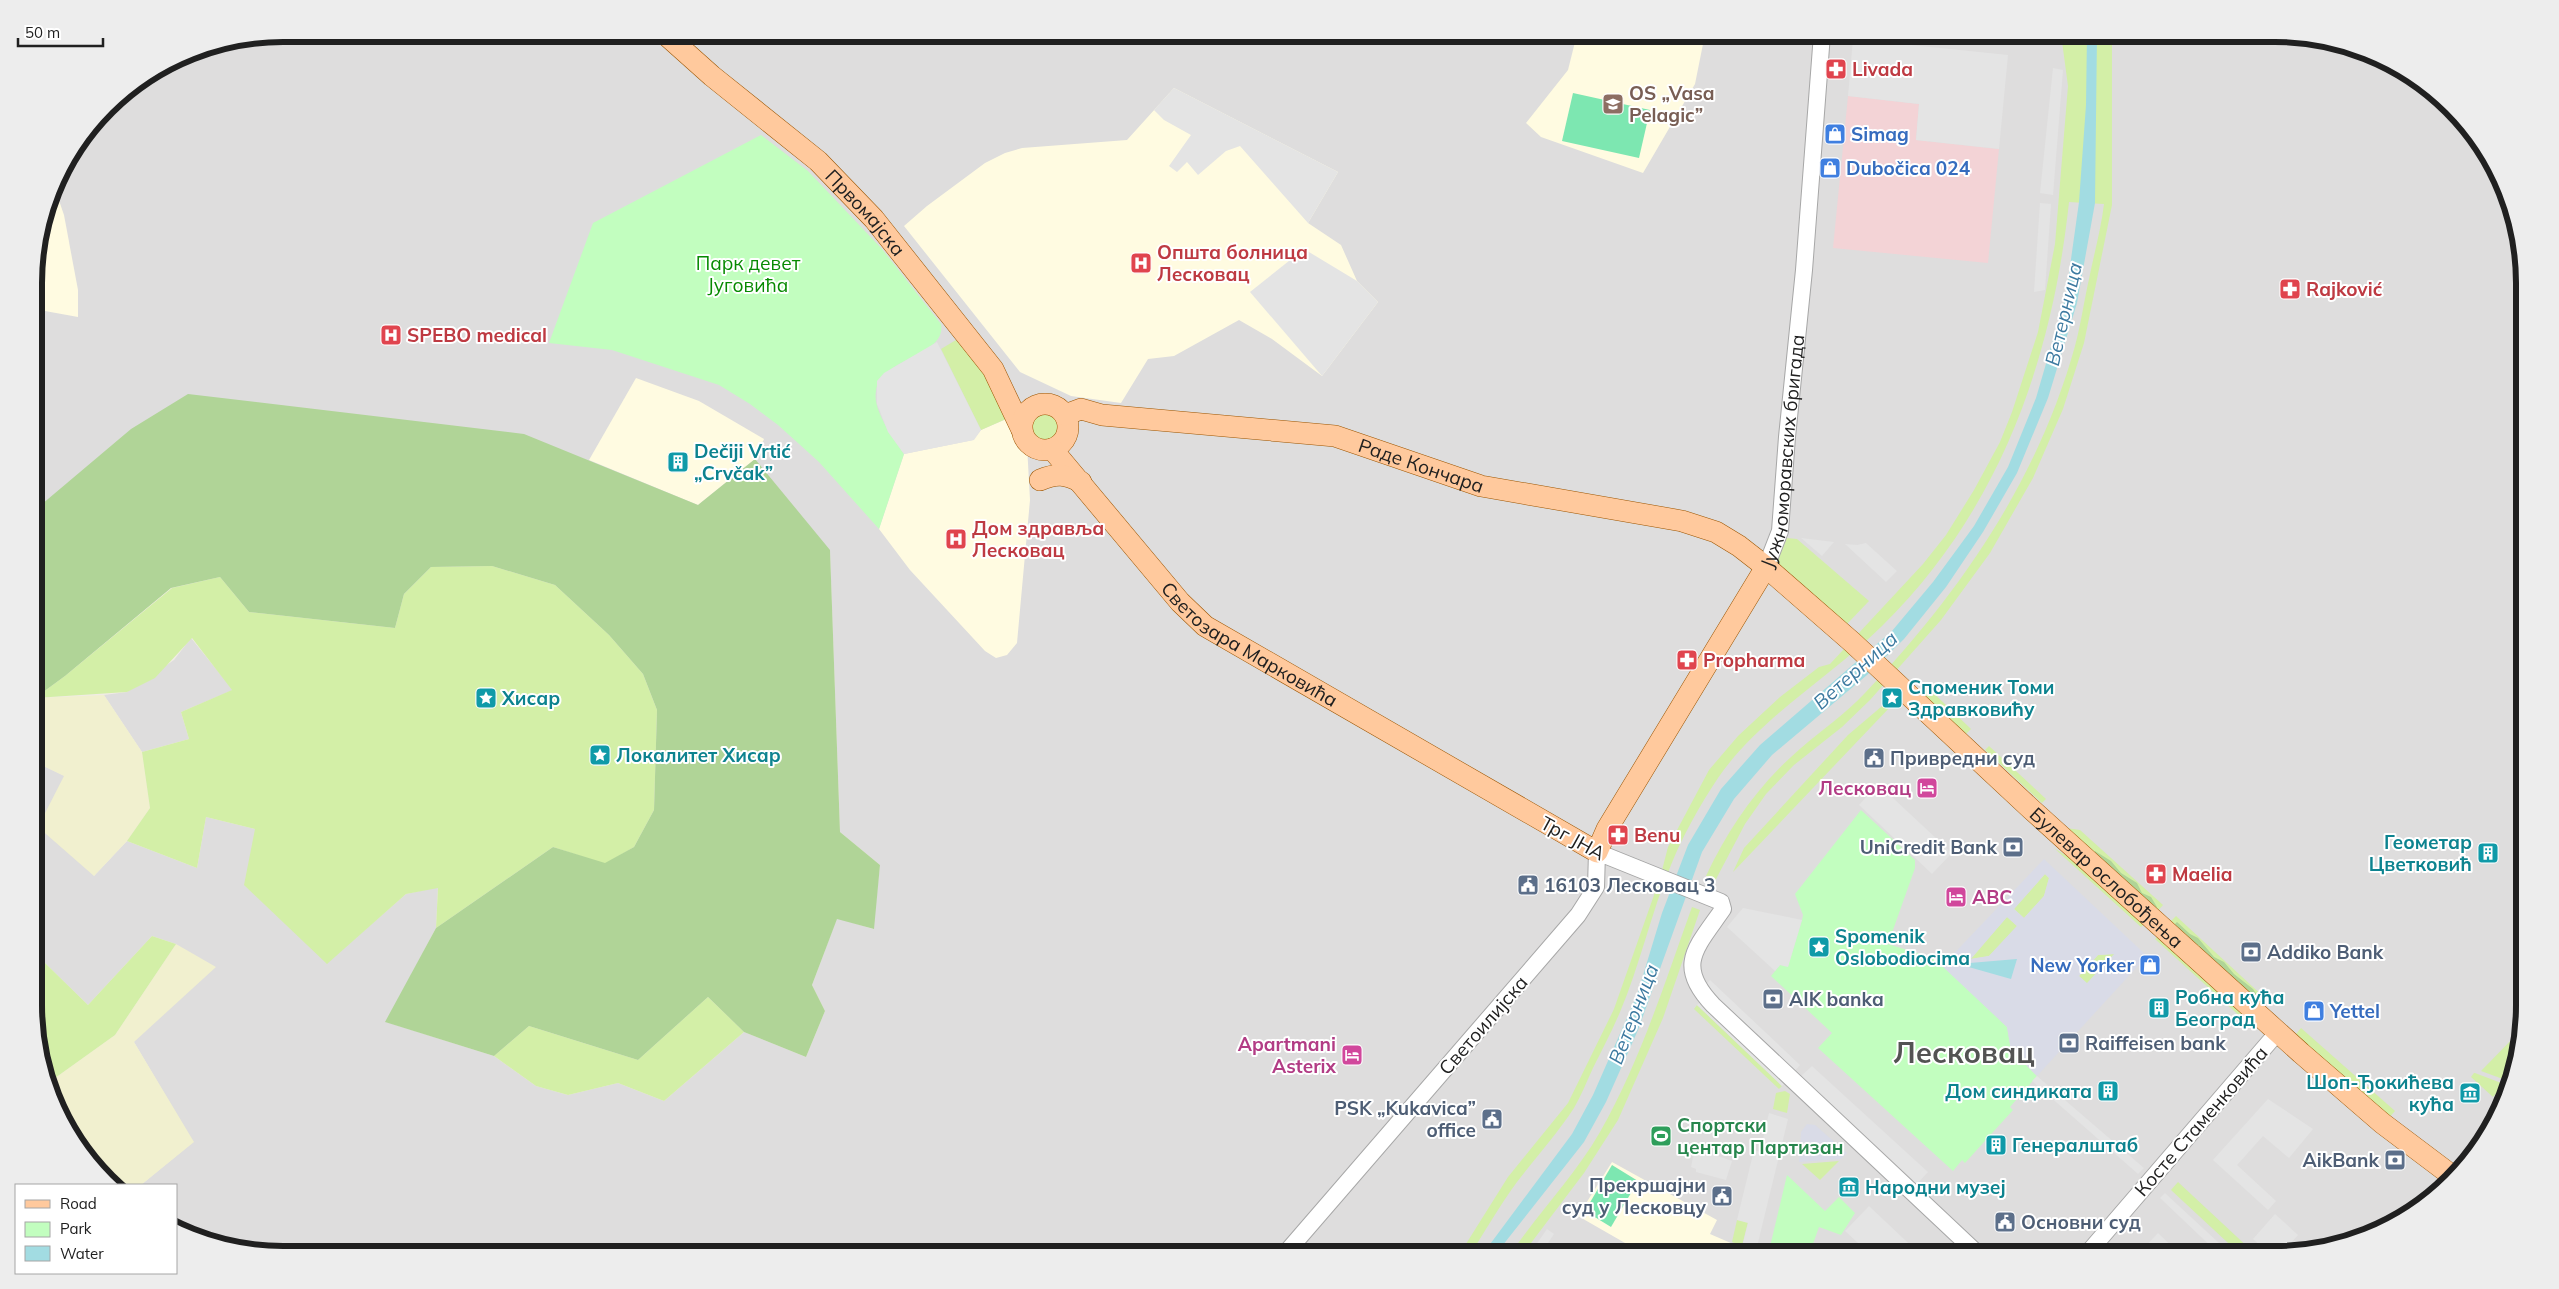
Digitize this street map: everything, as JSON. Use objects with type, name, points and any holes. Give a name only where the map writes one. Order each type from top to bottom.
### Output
[{"type":"main road","name":"Првомајска","points":[[674,42],[712,76],[818,161],[885,230],[993,369],[1021,428]]},
{"type":"main road","points":[[993,369],[1034,406]]},
{"type":"main road","points":[[1050,404],[1065,415],[1068,429],[1067,435],[1058,446],[1052,449],[1039,450],[1027,442],[1021,428],[1024,415],[1034,406],[1050,404]]},
{"type":"main road","name":"Раде Кончара","points":[[1065,415],[1082,409],[1102,415],[1335,436],[1481,486],[1682,521],[1716,532],[1739,546],[1766,567]]},
{"type":"main road","name":"Светозара Марковића","points":[[1052,449],[1180,602],[1205,626],[1489,790]]},
{"type":"main road","points":[[1040,480],[1053,475],[1065,474],[1081,482]]},
{"type":"main road","name":"Булевар ослобођења","points":[[1766,567],[1852,642],[2277,1033],[2382,1123],[2449,1173]]},
{"type":"main road","name":"Јужноморавских бригада","points":[[1597,852],[1617,813],[1766,567]]},
{"type":"main road","name":"Трг ЈНА","points":[[1489,790],[1597,852]]},
{"type":"street","name":"Јужноморавских бригада","points":[[1766,567],[1780,531],[1805,260],[1821,42]]},
{"type":"street","name":"Трг ЈНА","points":[[1597,852],[1714,899],[1723,909],[1695,954],[1692,970],[1697,987],[1713,1005],[1969,1246]]},
{"type":"street","name":"Светоилијска","points":[[1292,1246],[1578,915],[1596,887],[1597,852]]},
{"type":"street","name":"Косте Стаменковића","points":[[2094,1246],[2277,1033]]},
{"type":"shaded area","points":[[283,42],[2276,42],[2323,47],[2353,55],[2382,67],[2409,83],[2434,102],[2457,125],[2476,150],[2492,177],[2504,206],[2512,236],[2516,268],[2516,1021],[2512,1053],[2504,1083],[2492,1112],[2467,1152],[2446,1176],[2422,1197],[2382,1222],[2353,1234],[2323,1242],[2291,1246],[268,1246],[236,1242],[206,1234],[178,1222],[178,1184],[142,1184],[193,1142],[134,1042],[176,944],[152,936],[88,1005],[45,963],[42,966],[42,765],[65,776],[94,876],[127,841],[197,868],[206,817],[255,829],[327,963],[406,894],[438,887],[436,928],[386,1022],[494,1056],[536,1086],[568,1095],[618,1083],[664,1101],[744,1032],[806,1057],[825,1011],[812,985],[837,918],[873,929],[880,865],[840,832],[830,551],[42,510],[43,268],[47,236],[55,206],[67,177],[83,150],[102,125],[125,102],[150,83],[177,67],[206,55],[236,47]]},
{"type":"shaded area","name":"OS „Vasa Pelagic”","points":[[1575,42],[1703,42],[1695,84],[1643,173],[1541,137],[1526,123],[1568,70]]},
{"type":"shaded area","points":[[1853,42],[1882,42],[2008,55],[1999,149],[1916,140],[1919,104],[1848,96]]},
{"type":"shaded area","points":[[2053,68],[2063,70],[2053,195],[2040,193]]},
{"type":"shaded area","name":"Општа болница Лесковац","points":[[1174,88],[1338,172],[1308,223],[1341,245],[1357,281],[1378,302],[1322,376],[1272,339],[1239,320],[1174,356],[1148,359],[1121,403],[1071,396],[1020,372],[904,226],[927,206],[985,163],[1005,153],[1022,148],[1127,140]]},
{"type":"shaded area","points":[[1174,88],[1338,172],[1308,223],[1240,146],[1226,151],[1198,175],[1187,162],[1177,172],[1169,166],[1191,135],[1164,120],[1154,110]]},
{"type":"shaded area","points":[[1848,96],[1919,104],[1916,140],[1999,149],[1988,263],[1833,248]]},
{"type":"shaded area","points":[[58,198],[64,215],[78,290],[78,317],[42,310],[43,268],[47,236]]},
{"type":"shaded area","points":[[2040,203],[2051,204],[2045,290],[2034,292]]},
{"type":"shaded area","points":[[1304,249],[1357,281],[1378,302],[1322,376],[1250,292]]},
{"type":"shaded area","points":[[937,342],[981,430],[974,440],[904,454],[888,432],[877,404],[877,381],[884,373]]},
{"type":"shaded area","points":[[636,378],[699,401],[764,439],[755,459],[698,505],[589,460]]},
{"type":"shaded area","name":"Дом здравља Лесковац","points":[[1013,416],[1027,445],[1030,500],[1017,643],[1007,655],[996,658],[985,651],[910,570],[879,529],[904,454],[973,440],[981,430]]},
{"type":"shaded area","points":[[1801,538],[1834,542],[1822,556]]},
{"type":"shaded area","points":[[1866,543],[1897,571],[1886,582],[1845,544],[1857,545]]},
{"type":"shaded area","points":[[191,638],[233,690],[181,712],[189,739],[142,752],[104,695],[127,692],[174,660]]},
{"type":"shaded area","points":[[1878,784],[1952,853],[1932,874],[1859,805]]},
{"type":"shaded area","points":[[2044,859],[2147,956],[2037,1076],[2011,1050],[2007,1027],[1942,966]],"holes":[[[2045,874],[2049,878],[2044,896],[2024,918],[2014,909]],[[2007,917],[2017,926],[1989,956],[1971,959]],[[2114,954],[2087,983],[2079,976],[2098,955]]]},
{"type":"shaded area","points":[[1743,908],[1802,920],[1788,967],[1780,965],[1775,971],[1727,927]]},
{"type":"shaded area","points":[[1710,980],[1800,1065],[1793,1073],[1704,987]]},
{"type":"shaded area","points":[[1702,1000],[1787,1081],[1782,1086],[1697,1005]]},
{"type":"shaded area","points":[[1812,1066],[1928,1172],[1917,1184],[1801,1076]]},
{"type":"shaded area","points":[[2037,1076],[2144,1168],[2138,1174],[2032,1081]]},
{"type":"shaded area","points":[[2268,1099],[2313,1129],[2289,1158],[2263,1136],[2237,1165],[2276,1201],[2268,1210],[2213,1160]]},
{"type":"shaded area","points":[[1769,1113],[1788,1119],[1757,1246],[1742,1246],[1748,1223],[1737,1220],[1754,1150],[1760,1152]]},
{"type":"shaded area","points":[[1807,1124],[1815,1125],[1847,1153],[1841,1159],[1799,1162],[1801,1132]]},
{"type":"shaded area","points":[[1695,1148],[1732,1161],[1726,1180],[1696,1172],[1696,1169],[1691,1167]]},
{"type":"shaded area","points":[[1612,1162],[1717,1220],[1710,1234],[1738,1246],[1630,1246],[1578,1216]]},
{"type":"shaded area","points":[[2165,1193],[2222,1246],[2211,1246],[2160,1198]]},
{"type":"shaded area","points":[[1869,1206],[1911,1246],[1861,1246],[1845,1231]]},
{"type":"shaded area","points":[[2275,1214],[2298,1235],[2288,1246],[2261,1246],[2253,1239]]},
{"type":"shaded area","points":[[1547,1229],[1554,1234],[1546,1246],[1535,1246]]},
{"type":"shaded area","points":[[2158,1233],[2172,1246],[2146,1246]]},
{"type":"green space","points":[[2062,42],[2112,42],[2112,205],[2084,343],[2063,409],[2033,478],[1990,553],[1941,620],[1870,700],[1842,727],[1794,765],[1766,794],[1745,824],[1715,881],[1706,876],[1735,823],[1759,791],[1801,748],[1857,701],[1900,655],[1963,575],[1992,532],[2040,443],[2059,395],[2077,338],[2104,204],[2069,202],[2061,261],[2049,320],[2033,376],[2013,431],[1988,483],[1958,534],[1923,581],[1882,626],[1754,735],[1718,778],[1692,820],[1676,854],[1657,902],[1627,994],[1614,1026],[1577,1103],[1561,1127],[1511,1191],[1476,1246],[1465,1246],[1508,1177],[1568,1103],[1614,1009],[1660,878],[1668,847],[1709,770],[1738,736],[1780,697],[1819,667],[1830,664],[1923,564],[1946,535],[1974,490],[2000,442],[2012,412],[2038,332],[2055,244],[2068,86]]},
{"type":"green space","points":[[1573,93],[1650,110],[1639,158],[1562,141]]},
{"type":"green space","name":"Парк девет Југовића","points":[[761,135],[808,171],[882,249],[941,324],[940,335],[934,344],[889,371],[880,380],[876,391],[877,407],[880,415],[904,454],[879,529],[819,462],[778,425],[750,404],[719,385],[612,350],[549,343],[593,223]]},
{"type":"green space","points":[[956,340],[990,379],[1013,416],[981,430],[941,349]]},
{"type":"green space","points":[[188,394],[524,434],[698,505],[755,459],[830,550],[840,832],[880,865],[874,929],[837,919],[812,985],[825,1011],[806,1057],[744,1032],[708,997],[638,1060],[529,1026],[494,1056],[385,1022],[436,928],[553,847],[605,863],[634,847],[654,810],[657,710],[643,674],[609,635],[555,585],[492,566],[431,567],[404,594],[395,628],[249,612],[220,577],[171,588],[42,693],[42,504],[131,429]]},
{"type":"green space","points":[[1045,412],[1056,416],[1060,427],[1056,438],[1045,442],[1034,438],[1030,427],[1034,416]]},
{"type":"green space","points":[[1787,538],[1797,539],[1869,601],[1847,624],[1777,562]]},
{"type":"green space","points":[[492,566],[555,585],[609,635],[643,674],[657,710],[654,810],[634,847],[605,864],[553,847],[436,928],[438,888],[406,894],[327,964],[244,885],[255,829],[206,817],[197,868],[127,841],[150,808],[142,752],[189,739],[181,712],[232,690],[192,638],[155,678],[127,692],[42,698],[42,693],[172,588],[220,577],[249,612],[395,628],[404,594],[431,567]]},
{"type":"green space","points":[[1924,684],[1971,729],[1966,734],[1919,690]]},
{"type":"green space","points":[[104,695],[142,752],[150,808],[127,841],[94,876],[42,830],[42,819],[64,776],[42,765],[42,698]]},
{"type":"green space","points":[[1888,701],[1892,705],[1733,872],[1744,848],[1848,735]]},
{"type":"green space","points":[[1989,746],[2046,799],[2042,803],[1985,750]]},
{"type":"green space","points":[[1861,810],[1915,860],[1915,868],[1888,944],[1946,962],[1943,966],[2007,1027],[2011,1050],[2037,1076],[2010,1107],[2013,1110],[1965,1163],[1962,1160],[1953,1171],[1818,1048],[1832,1033],[1771,976],[1780,965],[1788,966],[1802,920],[1803,915],[1795,894]]},
{"type":"green space","points":[[2060,827],[2080,830],[2163,905],[2155,914]]},
{"type":"green space","points":[[2054,848],[2084,867],[2145,923],[2141,927]]},
{"type":"green space","points":[[2095,851],[2111,861],[2121,873],[2137,883],[2142,893],[2151,897],[2157,907],[2155,910],[2115,874],[2114,870],[2094,854]]},
{"type":"green space","points":[[2045,874],[2049,878],[2044,896],[2024,918],[2014,909]]},
{"type":"green space","points":[[1692,907],[1700,910],[1663,1018],[1618,1120],[1584,1173],[1529,1246],[1516,1246],[1579,1164],[1600,1132],[1640,1050]]},
{"type":"green space","points":[[2176,916],[2266,999],[2257,1008],[2167,925]]},
{"type":"green space","points":[[2007,917],[2017,926],[1989,956],[1970,959]]},
{"type":"green space","points":[[2177,922],[2190,934],[2198,938],[2214,957],[2224,962],[2234,974],[2253,989],[2261,1001],[2259,1004],[2201,952],[2199,945],[2191,945],[2173,926]]},
{"type":"green space","points":[[2159,935],[2248,1017],[2244,1020],[2155,939]]},
{"type":"green space","points":[[152,936],[176,944],[115,1035],[54,1079],[47,1053],[43,1021],[42,966],[45,963],[88,1005]]},
{"type":"green space","points":[[176,944],[216,967],[134,1042],[194,1142],[142,1184],[122,1184],[102,1164],[83,1139],[67,1112],[54,1079],[115,1035]]},
{"type":"green space","points":[[2115,954],[2087,984],[2079,976],[2098,955]]},
{"type":"green space","points":[[708,997],[744,1032],[664,1101],[618,1083],[568,1095],[536,1086],[494,1056],[529,1026],[638,1060]]},
{"type":"green space","points":[[1697,1005],[1782,1086],[1779,1089],[1694,1009]]},
{"type":"green space","points":[[2301,1028],[2395,1111],[2387,1120],[2292,1039]]},
{"type":"green space","points":[[2514,1037],[2505,1080],[2481,1071]]},
{"type":"green space","points":[[2474,1073],[2504,1084],[2493,1097],[2471,1077]]},
{"type":"green space","points":[[1785,1091],[1790,1094],[1787,1113],[1773,1109],[1776,1093]]},
{"type":"green space","points":[[1839,1161],[1820,1180],[1802,1164]]},
{"type":"green space","points":[[1612,1165],[1638,1181],[1611,1227],[1585,1211]]},
{"type":"green space","points":[[1787,1175],[1825,1211],[1839,1197],[1855,1213],[1841,1235],[1819,1227],[1812,1246],[1770,1246]]},
{"type":"green space","points":[[2178,1182],[2247,1246],[2231,1246],[2171,1190]]},
{"type":"green space","points":[[1737,1220],[1748,1222],[1742,1246],[1732,1242]]},
{"type":"water","name":"Ветерница","points":[[2087,42],[2097,42],[2095,203],[2077,303],[2048,398],[2017,473],[1983,532],[1946,587],[1904,639],[1867,675],[1772,755],[1734,799],[1702,852],[1638,1030],[1606,1102],[1584,1142],[1502,1246],[1489,1246],[1572,1134],[1593,1095],[1637,995],[1662,913],[1688,845],[1721,789],[1760,745],[1892,631],[1933,582],[1974,526],[2008,467],[2036,398],[2066,295],[2079,202],[2086,105]]},
{"type":"water","points":[[2017,959],[2011,979],[1958,964]]},
{"type":"place","name":"Livada","points":[[1836,69]]},
{"type":"place","name":"OS „Vasa Pelagic”","points":[[1613,104]]},
{"type":"place","name":"Simag","points":[[1835,134]]},
{"type":"place","name":"Dubočica 024","points":[[1830,168]]},
{"type":"place","name":"Општа болница Лесковац","points":[[1141,263]]},
{"type":"place","name":"Rajković","points":[[2290,289]]},
{"type":"place","name":"SPEBO medical","points":[[391,335]]},
{"type":"place","name":"Dečiji Vrtić „Crvčak”","points":[[678,462]]},
{"type":"place","name":"Дом здравља Лесковац","points":[[956,539]]},
{"type":"place","name":"Propharma","points":[[1687,660]]},
{"type":"place","name":"Хисар","points":[[486,698]]},
{"type":"place","name":"Споменик Томи Здравковићу","points":[[1892,698]]},
{"type":"place","name":"Локалитет Хисар","points":[[600,755]]},
{"type":"place","name":"Привредни суд","points":[[1874,758]]},
{"type":"place","name":"Лесковац","points":[[1927,788]]},
{"type":"place","name":"Benu","points":[[1618,835]]},
{"type":"place","name":"UniCredit Bank","points":[[2013,847]]},
{"type":"place","name":"Геометар Цветковић","points":[[2488,853]]},
{"type":"place","name":"Maelia","points":[[2156,874]]},
{"type":"place","name":"16103 Лесковац 3","points":[[1528,885]]},
{"type":"place","name":"ABC","points":[[1956,897]]},
{"type":"place","name":"Spomenik Oslobodiocima","points":[[1819,947]]},
{"type":"place","name":"Addiko Bank","points":[[2251,952]]},
{"type":"place","name":"New Yorker","points":[[2150,965]]},
{"type":"place","name":"AIK banka","points":[[1773,999]]},
{"type":"place","name":"Робна кућа Београд","points":[[2159,1008]]},
{"type":"place","name":"Yettel","points":[[2314,1011]]},
{"type":"place","name":"Raiffeisen bank","points":[[2069,1043]]},
{"type":"place","name":"Apartmani Asterix","points":[[1352,1055]]},
{"type":"place","name":"Дом синдиката","points":[[2108,1091]]},
{"type":"place","name":"Шоп-Ђокићева кућа","points":[[2470,1093]]},
{"type":"place","name":"PSK „Kukavica” office","points":[[1492,1119]]},
{"type":"place","name":"Спортски центар Партизан","points":[[1661,1136]]},
{"type":"place","name":"Генералштаб","points":[[1996,1145]]},
{"type":"place","name":"AikBank","points":[[2395,1160]]},
{"type":"place","name":"Народни музеј","points":[[1849,1187]]},
{"type":"place","name":"Прекршајни суд у Лесковцу","points":[[1722,1196]]},
{"type":"place","name":"Основни суд","points":[[2005,1222]]},
{"type":"district","name":"Лесковац","points":[[1964,1052]]}]
